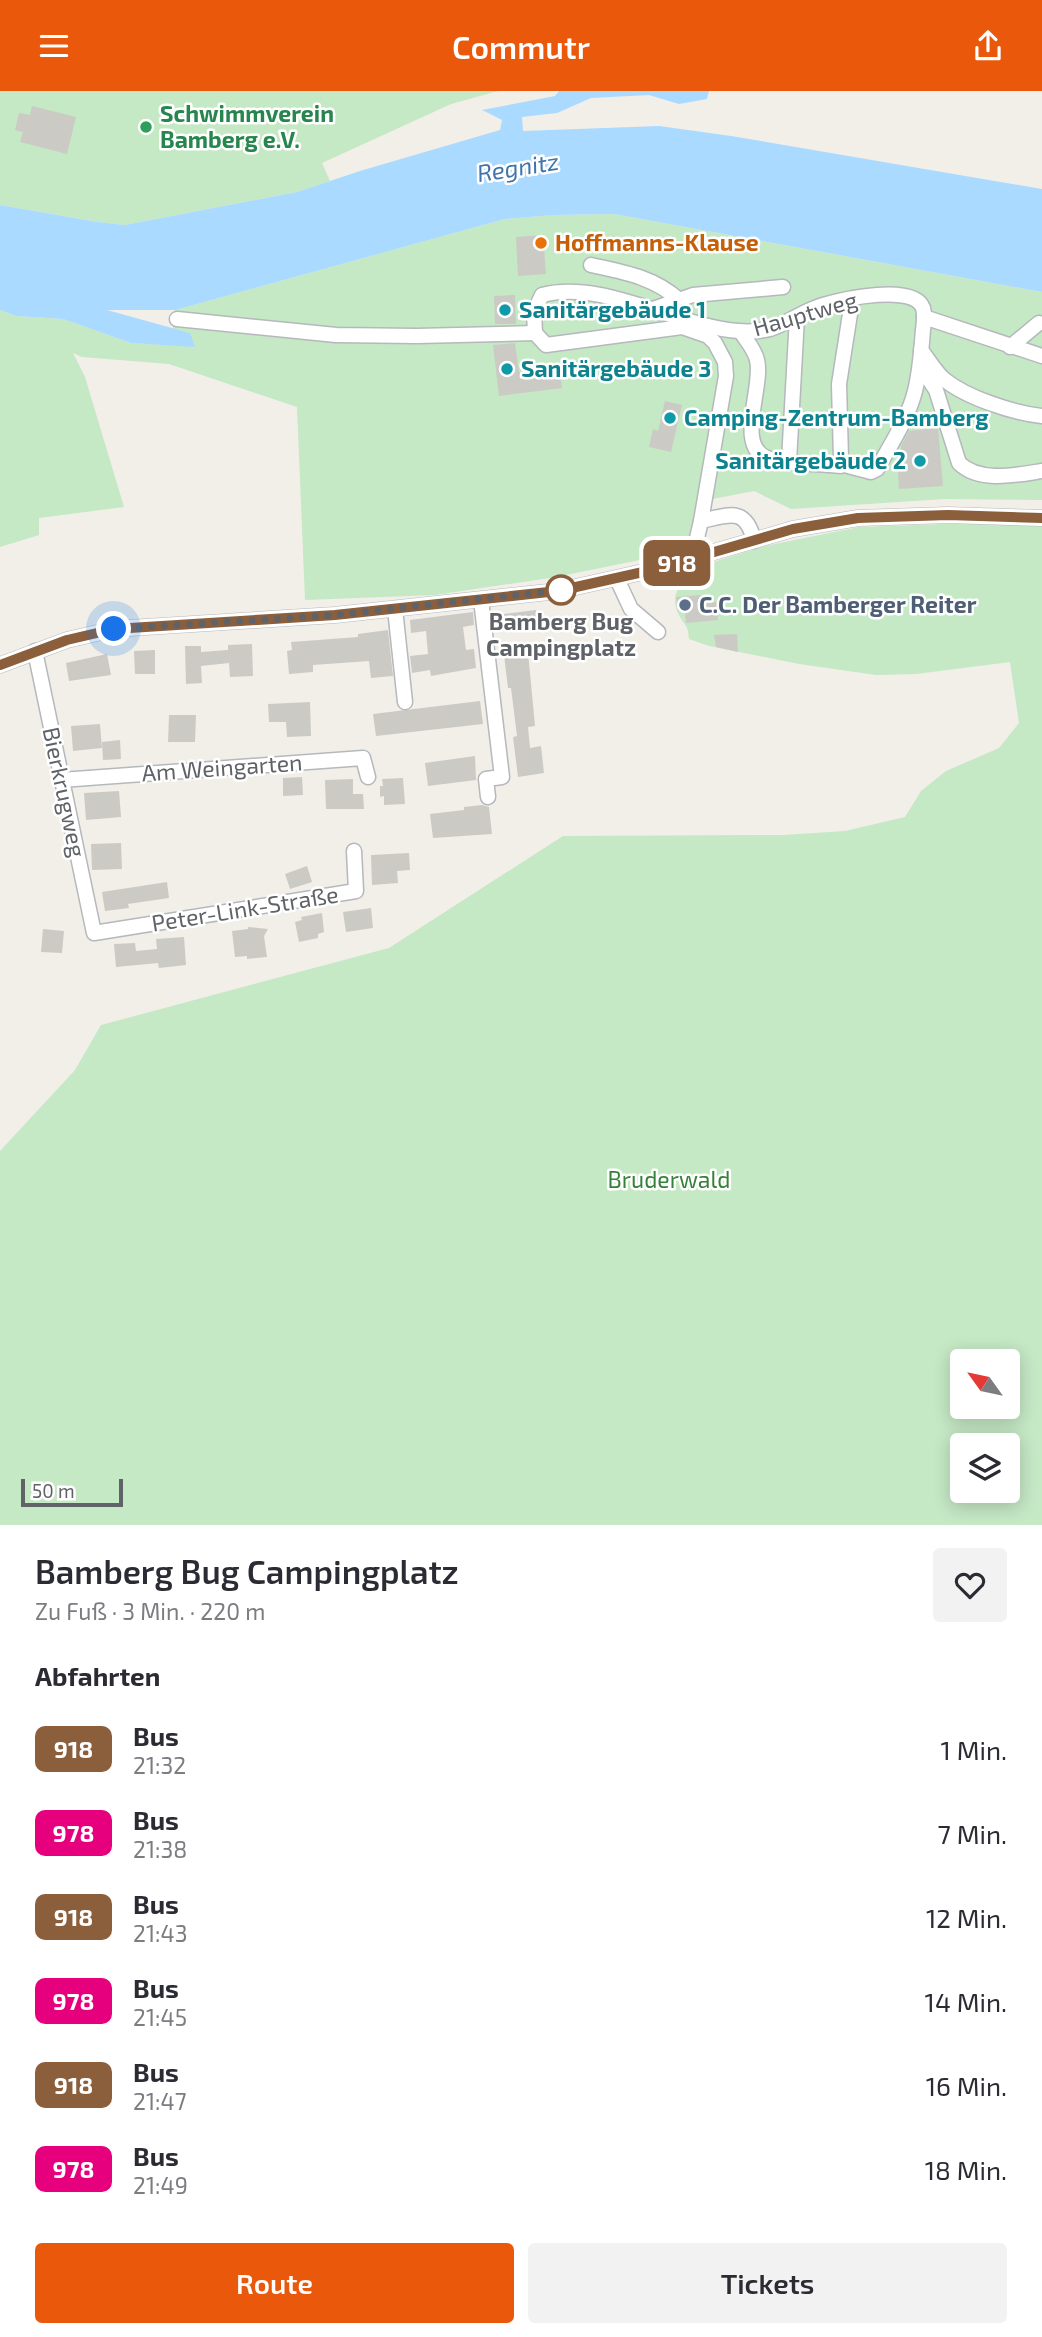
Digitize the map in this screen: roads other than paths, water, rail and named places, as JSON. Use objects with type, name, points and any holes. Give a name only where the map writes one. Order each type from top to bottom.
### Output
[{"type":"street","points":[[591,265],[638,275],[664,286],[679,300]]},
{"type":"street","points":[[650,310],[693,295],[783,287]]},
{"type":"street","name":"Hauptweg","points":[[535,333],[534,312],[542,295],[559,291],[601,295],[711,328],[741,331],[768,330],[821,305],[894,294],[914,298],[923,307],[924,317]]},
{"type":"street","points":[[848,299],[850,314],[839,384],[841,459],[857,470],[871,472],[877,469],[902,426],[913,397],[920,366],[924,317],[1042,356]]},
{"type":"street","points":[[789,461],[797,317]]},
{"type":"street","points":[[177,319],[336,335],[535,333],[546,345],[682,327],[708,336],[715,343],[724,362],[726,376],[692,559]]},
{"type":"street","points":[[1010,347],[1039,323]]},
{"type":"street","points":[[741,331],[757,359],[758,380],[750,434],[755,450],[768,459],[841,466],[845,463]]},
{"type":"street","points":[[921,350],[945,380],[986,402],[1021,414],[1042,416]]},
{"type":"street","points":[[920,366],[936,390],[959,463],[967,470],[981,475],[1042,471]]},
{"type":"street","points":[[701,521],[731,514],[741,517],[750,525],[754,541]]},
{"type":"street","points":[[0,665],[67,640],[114,629],[395,609],[558,591],[617,579],[793,529],[858,518],[948,515],[1042,518]]},
{"type":"street","points":[[617,579],[631,609],[658,632]]},
{"type":"street","points":[[481,600],[502,777],[486,779],[488,797]]},
{"type":"street","points":[[395,609],[405,702]]},
{"type":"street","name":"Bierkrugweg","points":[[35,651],[94,933]]},
{"type":"street","name":"Am Weingarten","points":[[61,780],[363,758],[368,777]]},
{"type":"street","name":"Peter-Link-Straße","points":[[94,933],[356,891],[354,851]]},
{"type":"water","name":"Regnitz","points":[[559,91],[709,91],[707,99],[679,104],[649,95],[591,98],[557,113],[522,117],[523,131],[659,126],[1042,189],[1042,292],[614,214],[553,215],[505,219],[175,310],[107,310],[190,333],[195,347],[131,343],[63,319],[16,316],[0,310],[0,205],[125,225],[297,192],[500,130],[502,120],[482,110],[555,96]]},
{"type":"place","name":"Schwimmverein Bamberg e.V.","points":[[146,127]]},
{"type":"place","name":"Hoffmanns-Klause","points":[[541,243]]},
{"type":"place","name":"Sanitärgebäude 1","points":[[505,310]]},
{"type":"place","name":"Sanitärgebäude 3","points":[[507,369]]},
{"type":"place","name":"Camping-Zentrum-Bamberg","points":[[670,418]]},
{"type":"place","name":"Sanitärgebäude 2","points":[[920,461]]},
{"type":"place","name":"Bamberg Bug Campingplatz","points":[[561,590]]},
{"type":"place","name":"C.C. Der Bamberger Reiter","points":[[685,605]]},
{"type":"park label","name":"Bruderwald","points":[[669,1180]]}]
